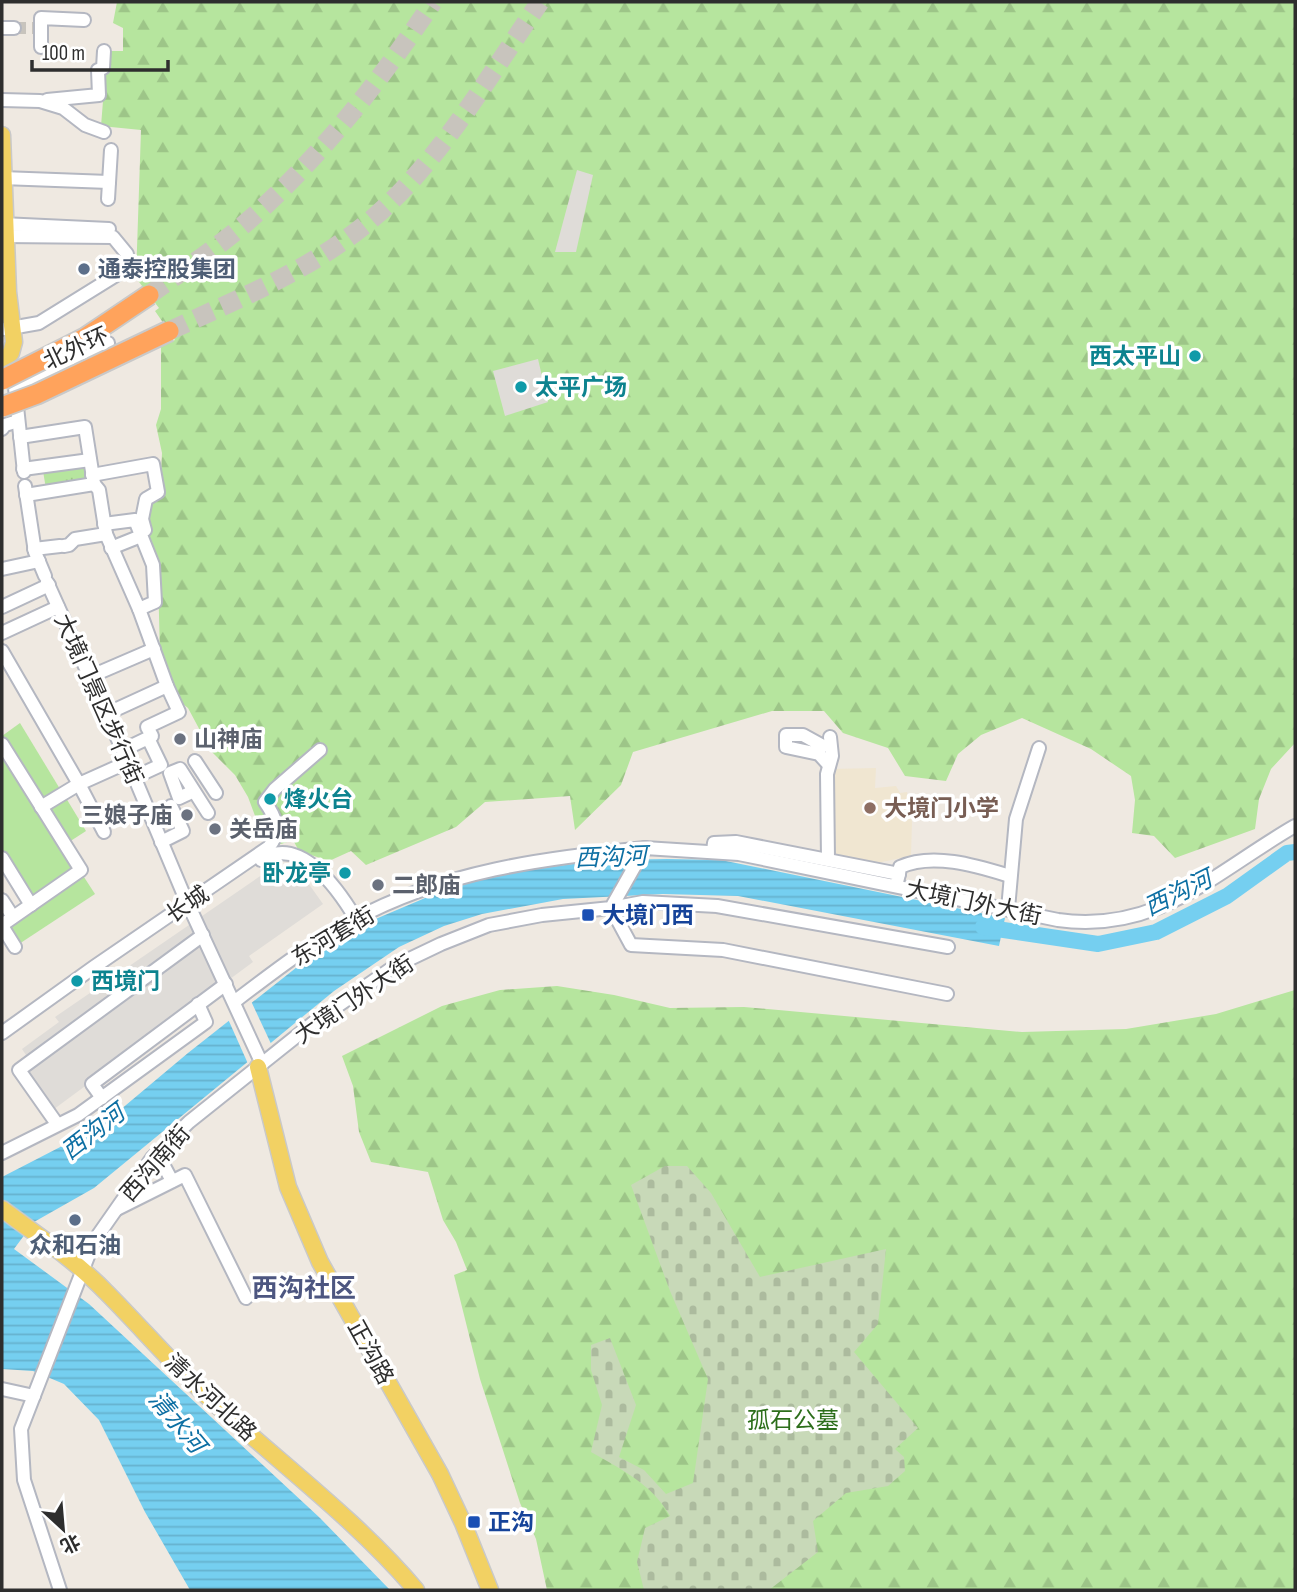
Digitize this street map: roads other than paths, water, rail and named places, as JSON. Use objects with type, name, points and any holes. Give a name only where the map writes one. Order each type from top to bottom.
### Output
[{"type":"highway","name":"北外环","points":[[8,384],[85,338],[149,295]]},
{"type":"highway","name":"北外环","points":[[2,407],[37,394],[169,331]]},
{"type":"main road","points":[[2,135],[9,328],[4,353]]},
{"type":"main road","points":[[2,304],[9,328]]},
{"type":"main road","name":"正沟路","points":[[257,1066],[283,1192],[297,1227],[319,1272],[433,1476],[458,1526],[483,1590]]},
{"type":"main road","name":"正沟路","points":[[257,1066],[288,1187],[320,1262],[440,1474],[490,1590]]},
{"type":"main road","name":"清水河北路","points":[[2,1209],[379,1550],[416,1590]]},
{"type":"main road","name":"清水河北路","points":[[2,1221],[26,1233]]},
{"type":"main road","name":"清水河北路","points":[[79,1279],[204,1402],[376,1554],[408,1590]]},
{"type":"street","points":[[41,47],[37,28],[41,18],[84,20]]},
{"type":"street","points":[[2,100],[40,101],[99,95],[98,70],[103,68],[104,51]]},
{"type":"street","points":[[40,101],[64,108],[85,125],[104,132]]},
{"type":"street","points":[[108,199],[111,149]]},
{"type":"street","points":[[3,178],[109,182]]},
{"type":"street","points":[[4,230],[113,229]]},
{"type":"street","points":[[4,230],[113,237],[127,254],[127,269],[39,323],[9,328]]},
{"type":"street","points":[[8,384],[108,343]]},
{"type":"street","points":[[4,353],[13,367],[8,384],[18,421],[24,471],[90,460]]},
{"type":"street","points":[[2,429],[5,425],[18,421]]},
{"type":"street","points":[[20,438],[85,427],[93,479],[99,490],[111,548],[139,609],[179,712],[147,727],[152,736],[125,756],[41,807]]},
{"type":"street","points":[[93,479],[153,464],[158,492],[146,499],[138,520],[141,536],[153,565],[155,602],[139,609]]},
{"type":"street","name":"大境门景区步行街","points":[[93,479],[25,491],[37,555],[187,902],[226,984],[257,1066]]},
{"type":"street","points":[[2,569],[69,545],[75,539],[138,520]]},
{"type":"street","points":[[138,520],[150,548],[148,552]]},
{"type":"street","points":[[111,548],[141,536]]},
{"type":"street","points":[[2,607],[47,581]]},
{"type":"street","points":[[2,633],[58,607]]},
{"type":"street","points":[[89,677],[154,649]]},
{"type":"street","points":[[2,651],[104,832]]},
{"type":"street","points":[[106,714],[167,686]]},
{"type":"street","points":[[828,859],[829,765],[832,756],[826,741],[803,735],[786,735],[786,747],[818,754],[829,765]]},
{"type":"street","points":[[148,738],[170,769],[208,813]]},
{"type":"street","points":[[2,744],[81,870],[5,923]]},
{"type":"street","points":[[1008,909],[1016,820],[1039,748]]},
{"type":"street","name":"长城","points":[[2,1033],[269,847],[277,831],[273,814],[265,802],[275,789],[320,750]]},
{"type":"street","points":[[135,777],[170,769],[209,755]]},
{"type":"street","points":[[195,761],[216,793]]},
{"type":"street","points":[[161,842],[183,831],[170,769]]},
{"type":"street","points":[[150,816],[175,802],[197,798]]},
{"type":"street","name":"大境门外大街","points":[[641,854],[713,851],[739,853],[898,880],[1008,909],[1077,922],[1104,923],[1141,914],[1191,892],[1295,827]]},
{"type":"street","points":[[713,851],[714,843],[736,842],[828,859],[898,880],[900,867],[912,862],[946,861],[1010,876]]},
{"type":"street","points":[[187,902],[272,853],[286,852],[299,856],[315,869],[345,901],[356,919]]},
{"type":"street","points":[[641,854],[614,902],[631,945],[723,950],[947,994]]},
{"type":"street","name":"东河套街","points":[[235,1006],[268,976],[356,919],[415,892],[474,873],[559,858],[641,854]]},
{"type":"street","points":[[2,858],[31,905]]},
{"type":"street","points":[[2,900],[5,923],[15,947]]},
{"type":"street","name":"大境门外大街","points":[[257,1066],[350,995],[395,966],[441,944],[489,925],[614,902],[718,905],[948,947]]},
{"type":"street","points":[[57,1124],[19,1070],[203,935]]},
{"type":"street","points":[[102,1097],[92,1084],[226,984]]},
{"type":"street","points":[[2,1153],[78,1115],[206,1022],[198,1004]]},
{"type":"street","name":"西沟南街","points":[[60,1590],[24,1480],[21,1429],[94,1241],[157,1153],[189,1122],[257,1066]]},
{"type":"street","points":[[157,1153],[172,1181]]},
{"type":"street","points":[[114,1211],[185,1175],[246,1298]]},
{"type":"street","points":[[2,1389],[34,1396]]},
{"type":"water","name":"清水河","points":[[602,860],[721,860],[1005,918],[999,946],[738,896],[663,894],[563,899],[482,914],[444,926],[399,947],[334,991],[94,1188],[34,1222],[14,1249],[89,1304],[320,1518],[390,1590],[190,1590],[145,1512],[99,1420],[64,1384],[33,1371],[2,1369],[2,1177],[101,1126],[188,1053],[330,941],[352,929],[444,890],[499,874]]},
{"type":"waterway","name":"西沟河","points":[[983,927],[1098,944],[1156,932],[1227,896],[1287,853],[1295,852]]},
{"type":"tunnel","points":[[149,295],[236,231],[300,172],[348,118],[433,2]]},
{"type":"tunnel","points":[[169,331],[262,288],[306,264],[349,237],[378,213],[405,187],[454,128],[540,2]]},
{"type":"tunnel","points":[[14,28],[33,28]]},
{"type":"place","name":"通泰控股集团","points":[[84,269]]},
{"type":"place","name":"西太平山","points":[[1195,356]]},
{"type":"place","name":"太平广场","points":[[521,387]]},
{"type":"place","name":"山神庙","points":[[180,739]]},
{"type":"place","name":"烽火台","points":[[270,799]]},
{"type":"place","name":"大境门小学","points":[[870,808]]},
{"type":"place","name":"三娘子庙","points":[[187,815]]},
{"type":"place","name":"关岳庙","points":[[215,829]]},
{"type":"place","name":"卧龙亭","points":[[345,873]]},
{"type":"place","name":"二郎庙","points":[[378,885]]},
{"type":"place","name":"大境门西","points":[[588,915]]},
{"type":"place","name":"西境门","points":[[77,981]]},
{"type":"place","name":"众和石油","points":[[75,1220]]},
{"type":"place","name":"正沟","points":[[474,1522]]},
{"type":"district","name":"西沟社区","points":[[304,1288]]},
{"type":"park label","name":"孤石公墓","points":[[793,1420]]}]
